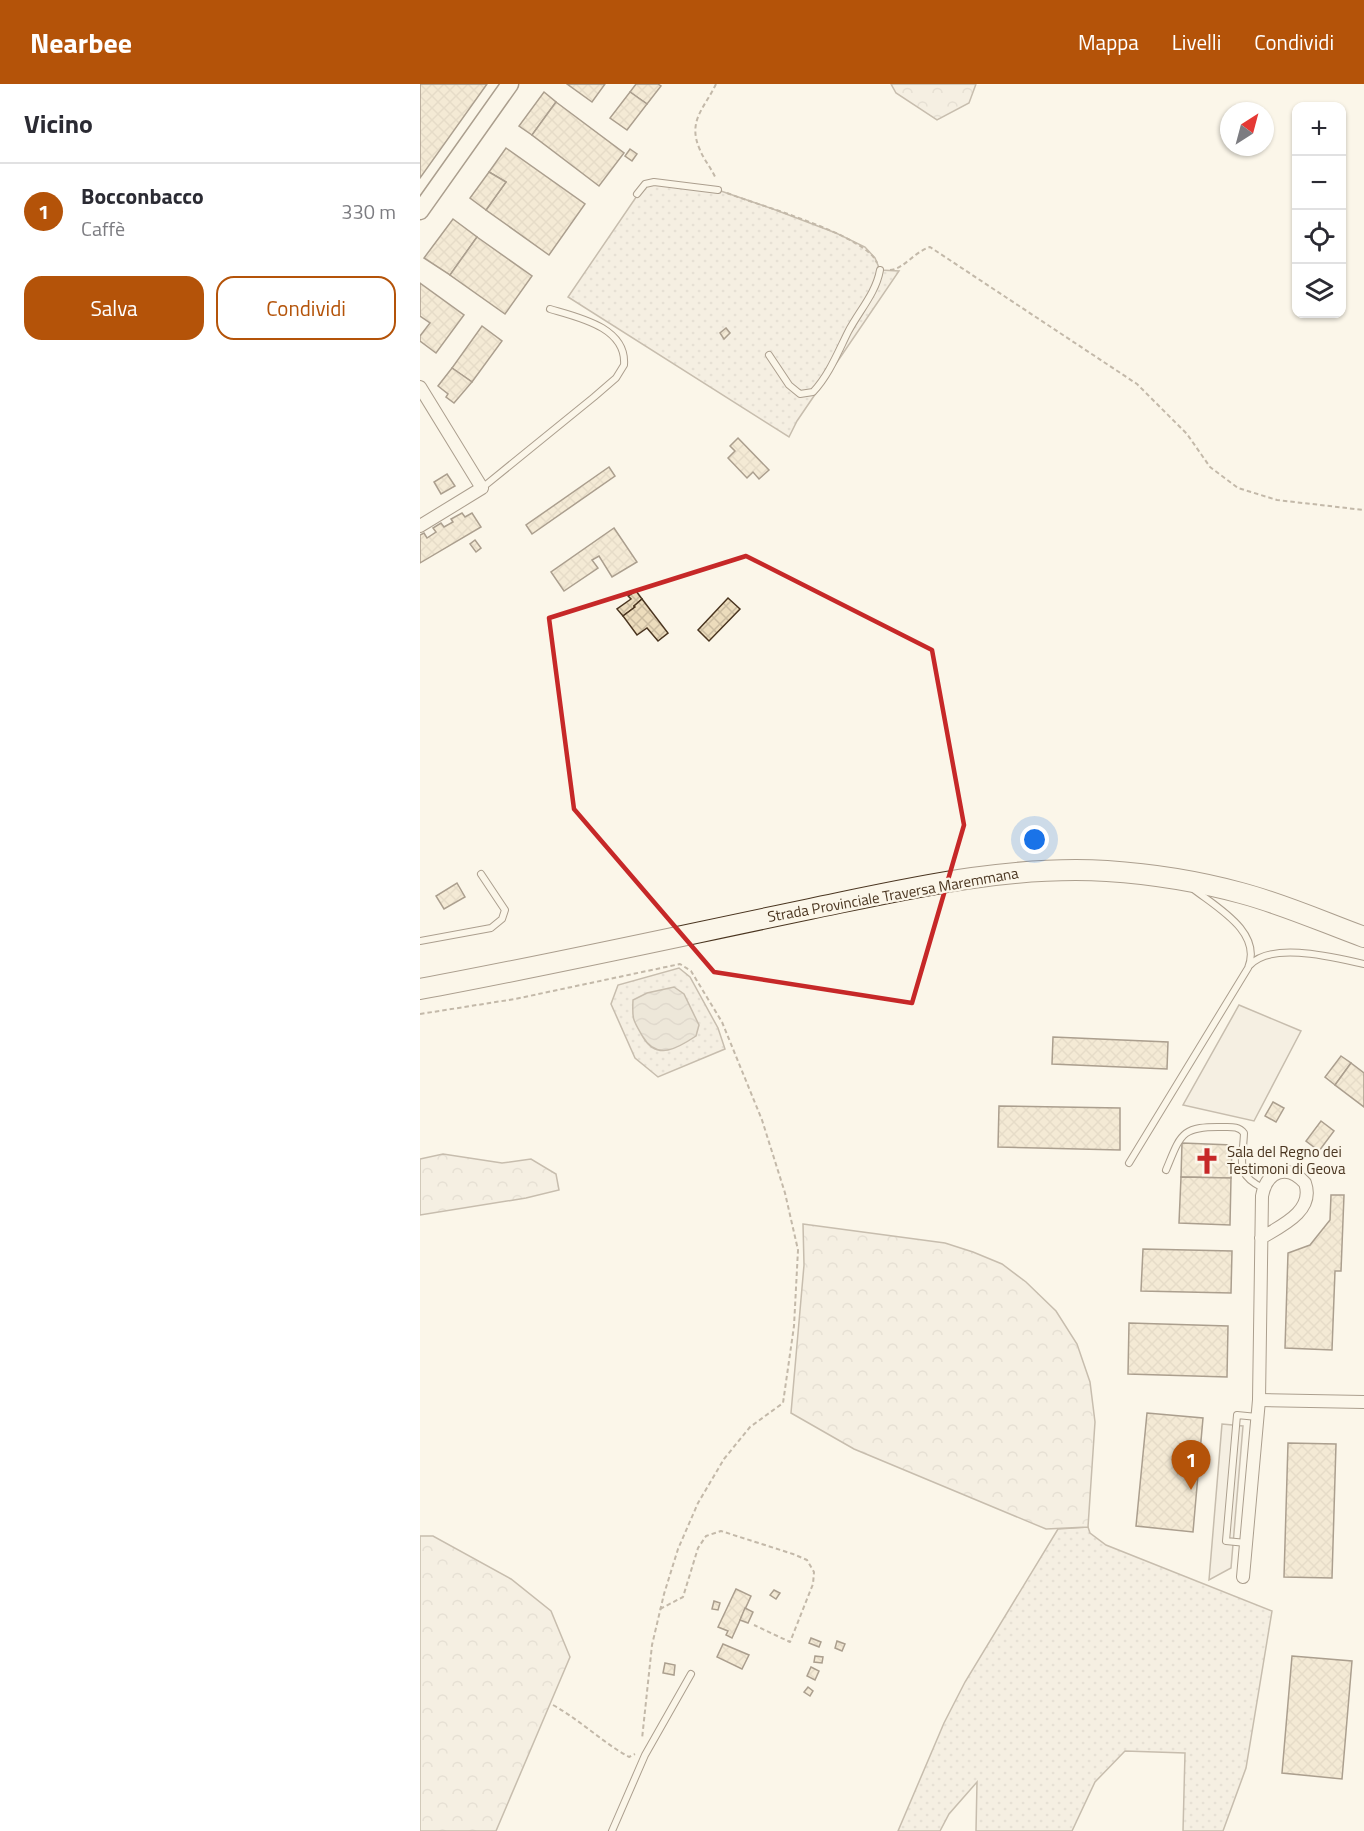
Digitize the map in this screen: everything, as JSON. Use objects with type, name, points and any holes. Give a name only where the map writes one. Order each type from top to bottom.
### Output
[{"type":"main road","name":"Strada Provinciale Traversa Maremmana","points":[[420,989],[837,903],[992,875],[1026,872],[1091,870],[1180,880],[1248,895],[1364,937]]},
{"type":"street","points":[[420,211],[510,84]]},
{"type":"street","points":[[420,387],[482,488],[420,526]]},
{"type":"street","points":[[1244,1577],[1259,1400],[1262,1238],[1263,1188],[1275,1173],[1285,1171],[1302,1180],[1307,1194],[1305,1203],[1296,1215],[1262,1238]]},
{"type":"street","points":[[1259,1400],[1364,1402]]},
{"type":"lane","points":[[637,194],[645,184],[654,182],[718,190]]},
{"type":"lane","points":[[769,355],[792,389],[800,394],[813,392],[834,361],[849,330],[878,282],[880,270]]},
{"type":"lane","points":[[482,488],[616,378],[624,365],[622,347],[604,329],[583,319],[550,309]]},
{"type":"lane","points":[[420,941],[491,928],[502,919],[505,910],[481,874]]},
{"type":"lane","points":[[1129,1163],[1248,968],[1252,957],[1252,947],[1244,932],[1180,880]]},
{"type":"lane","points":[[1248,968],[1259,958],[1280,953],[1328,957],[1364,964]]},
{"type":"lane","points":[[1166,1170],[1177,1144],[1192,1129],[1202,1126],[1235,1127],[1245,1133],[1242,1169],[1244,1176],[1263,1188]]},
{"type":"lane","points":[[1246,1543],[1226,1541],[1237,1415],[1258,1417]]},
{"type":"lane","points":[[612,1831],[644,1752],[691,1674]]},
{"type":"path","points":[[716,84],[698,115],[694,132],[700,150],[716,179],[718,190],[836,232],[865,247],[875,258],[880,270],[894,270],[919,251],[930,247],[1137,384],[1187,434],[1210,467],[1238,488],[1277,500],[1364,510]]},
{"type":"path","points":[[420,1014],[515,999],[680,964],[691,970],[722,1022],[762,1120],[785,1193],[798,1250],[794,1326],[783,1403],[750,1427],[718,1468],[698,1503],[682,1539],[660,1609],[652,1645],[641,1745],[644,1752],[629,1757],[609,1746],[566,1712],[553,1706]]},
{"type":"path","points":[[660,1609],[683,1597],[698,1548],[706,1536],[721,1531],[794,1554],[807,1560],[814,1572],[813,1584],[789,1642],[754,1625]]},
{"type":"highlighted area","points":[[746,556],[932,650],[964,825],[912,1003],[714,972],[574,809],[549,618]]},
{"type":"green space","points":[[891,84],[976,84],[969,103],[937,120],[896,93]]},
{"type":"green space","points":[[645,184],[718,190],[836,233],[865,247],[875,258],[880,270],[899,271],[797,421],[789,437],[568,297]]},
{"type":"green space","points":[[679,968],[690,977],[718,1028],[725,1049],[658,1077],[635,1058],[611,1004],[618,985]]},
{"type":"green space","points":[[443,1154],[502,1163],[531,1159],[556,1174],[559,1190],[526,1198],[420,1215],[420,1159]]},
{"type":"green space","points":[[803,1224],[945,1243],[973,1252],[1002,1264],[1026,1282],[1056,1311],[1077,1344],[1090,1382],[1095,1422],[1088,1527],[1046,1529],[854,1449],[791,1413],[804,1265]]},
{"type":"green space","points":[[1088,1527],[1090,1533],[1106,1545],[1272,1611],[1246,1768],[1223,1831],[1183,1831],[1185,1753],[1125,1751],[1095,1782],[1072,1831],[976,1831],[977,1782],[949,1814],[940,1831],[898,1831],[944,1723],[965,1682],[1058,1529]]},
{"type":"green space","points":[[420,1536],[433,1536],[511,1579],[551,1611],[570,1657],[496,1831],[420,1831]]},
{"type":"shaded area","points":[[1239,1005],[1301,1031],[1254,1121],[1183,1105]]},
{"type":"shaded area","points":[[1222,1424],[1243,1426],[1231,1568],[1209,1580]]},
{"type":"water","points":[[674,987],[684,994],[699,1025],[696,1036],[675,1048],[655,1049],[637,1027],[633,1016],[633,1000],[647,993]]},
{"type":"building","points":[[420,84],[487,84],[420,178]]},
{"type":"building","points":[[567,84],[605,84],[592,102]]},
{"type":"building","points":[[636,84],[661,86],[647,104],[630,92]]},
{"type":"building","points":[[544,92],[556,102],[532,135],[519,126]]},
{"type":"building","points":[[630,92],[647,104],[627,130],[610,118]]},
{"type":"building","points":[[556,102],[624,153],[599,186],[532,135]]},
{"type":"building","points":[[506,148],[585,204],[549,255],[486,210],[506,182],[489,172]]},
{"type":"building","points":[[630,149],[637,154],[632,161],[625,156]]},
{"type":"building","points":[[489,172],[506,182],[486,210],[470,198]]},
{"type":"building","points":[[453,219],[477,237],[450,275],[424,258]]},
{"type":"building","points":[[477,237],[532,276],[505,314],[450,275]]},
{"type":"building","points":[[420,283],[464,315],[436,353],[420,341],[420,336],[430,323],[420,316]]},
{"type":"building","points":[[482,326],[502,341],[472,382],[452,368]]},
{"type":"building","points":[[726,328],[730,333],[724,339],[720,333]]},
{"type":"building","points":[[452,368],[472,382],[454,403],[438,386]]},
{"type":"building","points":[[738,438],[769,470],[759,479],[753,472],[747,478],[728,458],[735,451],[730,446]]},
{"type":"building","points":[[609,467],[615,476],[532,534],[526,525]]},
{"type":"building","points":[[447,474],[455,486],[441,494],[434,482]]},
{"type":"building","points":[[462,513],[465,517],[472,513],[481,527],[420,563],[420,535],[424,533],[427,538],[436,532],[433,528],[441,523],[444,527],[453,522],[451,519]]},
{"type":"building","points":[[614,528],[637,562],[612,577],[599,556],[592,560],[598,568],[564,591],[551,572]]},
{"type":"building","points":[[475,540],[481,548],[476,552],[470,544]]},
{"type":"building","points":[[636,591],[642,599],[623,616],[617,609],[631,599],[628,596]]},
{"type":"building","points":[[728,598],[740,609],[709,641],[698,630]]},
{"type":"building","points":[[642,599],[668,633],[658,641],[647,628],[637,635],[623,616]]},
{"type":"building","points":[[457,883],[465,897],[444,909],[436,896]]},
{"type":"building","points":[[1053,1037],[1168,1042],[1167,1069],[1052,1064]]},
{"type":"building","points":[[1341,1056],[1351,1063],[1335,1085],[1325,1077]]},
{"type":"building","points":[[1351,1063],[1364,1073],[1364,1107],[1335,1085]]},
{"type":"building","points":[[1273,1102],[1284,1108],[1276,1122],[1265,1116]]},
{"type":"building","points":[[999,1106],[1120,1108],[1120,1150],[998,1147]]},
{"type":"building","points":[[1321,1121],[1334,1131],[1319,1151],[1306,1141]]},
{"type":"building","name":"Sala del Regno dei Testimoni di Geova","points":[[1182,1143],[1232,1145],[1231,1178],[1181,1177]]},
{"type":"building","points":[[1181,1177],[1231,1178],[1230,1225],[1179,1223]]},
{"type":"building","points":[[1331,1195],[1344,1195],[1341,1271],[1335,1271],[1332,1350],[1285,1348],[1288,1253],[1310,1245],[1330,1220]]},
{"type":"building","points":[[1143,1249],[1232,1251],[1231,1293],[1141,1291]]},
{"type":"building","points":[[1129,1323],[1228,1326],[1227,1377],[1128,1374]]},
{"type":"building","points":[[1147,1413],[1203,1418],[1193,1532],[1136,1526]]},
{"type":"building","points":[[1288,1443],[1336,1444],[1332,1578],[1284,1577]]},
{"type":"building","points":[[736,1589],[751,1596],[732,1638],[726,1635],[728,1631],[718,1627]]},
{"type":"building","points":[[774,1590],[780,1593],[776,1599],[770,1595]]},
{"type":"building","points":[[714,1601],[720,1603],[718,1610],[712,1609]]},
{"type":"building","points":[[745,1608],[753,1612],[748,1623],[740,1620]]},
{"type":"building","points":[[811,1638],[821,1642],[819,1647],[809,1643]]},
{"type":"building","points":[[837,1641],[845,1644],[842,1651],[835,1648]]},
{"type":"building","points":[[723,1644],[749,1655],[742,1669],[717,1657]]},
{"type":"building","points":[[815,1656],[823,1657],[822,1663],[814,1662]]},
{"type":"building","points":[[1292,1656],[1352,1661],[1342,1779],[1282,1773]]},
{"type":"building","points":[[665,1663],[675,1665],[674,1675],[663,1673]]},
{"type":"building","points":[[811,1667],[819,1671],[815,1680],[807,1676]]},
{"type":"building","points":[[808,1687],[813,1691],[810,1696],[804,1692]]},
{"type":"place","name":"Sala del Regno dei Testimoni di Geova","points":[[1207,1161]]},
{"type":"place","name":"Bocconbacco","points":[[1191,1490]]}]
